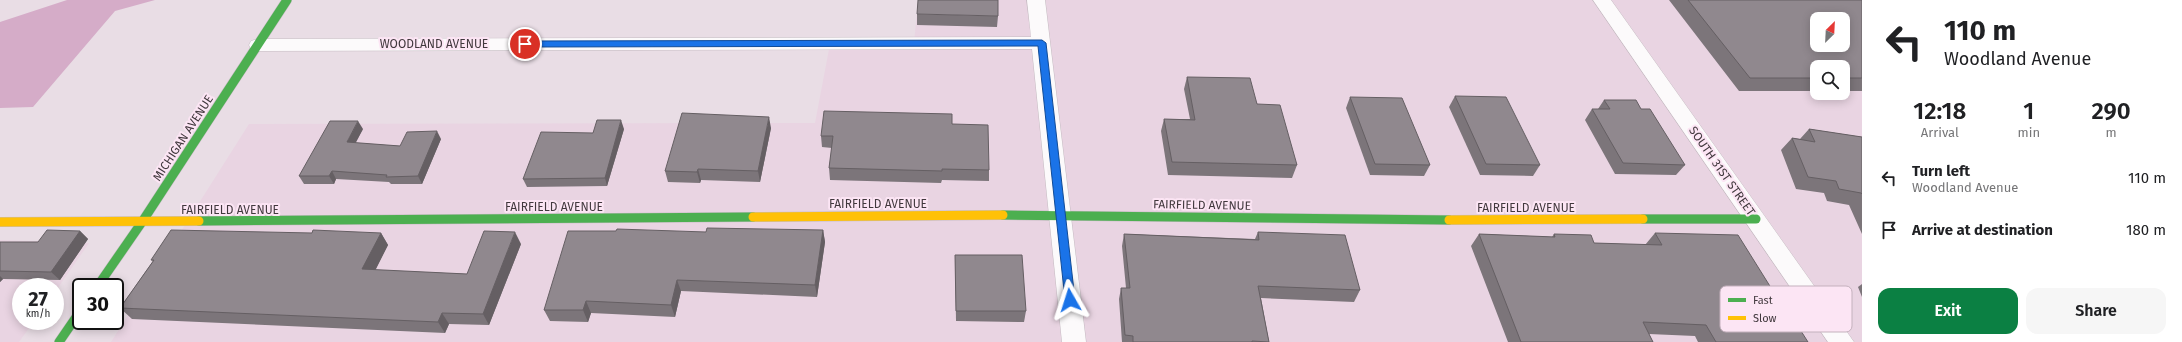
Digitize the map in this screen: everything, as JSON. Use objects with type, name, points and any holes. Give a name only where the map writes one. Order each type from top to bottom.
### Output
[{"type":"street","name":"MICHIGAN AVENUE","points":[[103,278],[142,222],[287,0]]},
{"type":"street","points":[[1036,0],[1042,43],[1074,342]]},
{"type":"street","name":"SOUTH 31ST STREET","points":[[1602,0],[1803,286]]},
{"type":"street","name":"WOODLAND AVENUE","points":[[258,45],[1042,43]]},
{"type":"street","name":"FAIRFIELD AVENUE","points":[[0,222],[1061,215],[1379,220],[1756,219]]},
{"type":"street","points":[[59,342],[72,323]]},
{"type":"street","name":"SOUTH 31ST STREET","points":[[1835,332],[1842,342]]},
{"type":"shaded area","points":[[67,0],[155,0],[115,11],[33,107],[0,108],[0,22]]},
{"type":"shaded area","points":[[918,0],[1862,0],[1862,342],[111,342],[119,330],[124,330],[124,321],[249,124],[815,123],[830,44],[914,44]]},
{"type":"shaded area","points":[[0,240],[89,243],[64,279],[12,278],[12,330],[28,330],[19,342],[0,342]]},
{"type":"building","points":[[918,0],[998,0],[998,16],[917,14]]},
{"type":"building","points":[[1688,0],[1862,0],[1862,78],[1850,78],[1850,60],[1810,60],[1810,78],[1750,78]]},
{"type":"building","points":[[1187,77],[1250,78],[1257,104],[1280,105],[1297,165],[1172,162],[1164,119],[1195,120]]},
{"type":"building","points":[[1455,96],[1506,97],[1540,165],[1486,164]]},
{"type":"building","points":[[1350,97],[1402,98],[1430,165],[1375,164]]},
{"type":"building","points":[[1604,100],[1636,100],[1641,109],[1650,109],[1685,165],[1623,163],[1592,109],[1610,109]]},
{"type":"building","points":[[824,111],[952,114],[952,124],[988,125],[989,170],[942,169],[942,171],[829,168],[833,136],[821,136]]},
{"type":"building","points":[[682,113],[769,117],[758,171],[698,169],[697,172],[665,171]]},
{"type":"building","points":[[597,120],[621,120],[605,178],[523,179],[541,132],[593,133]]},
{"type":"building","points":[[330,121],[358,121],[347,142],[400,146],[407,132],[437,131],[418,176],[386,177],[387,175],[332,171],[329,176],[299,176]]},
{"type":"building","points":[[1809,129],[1862,137],[1862,194],[1839,189],[1836,181],[1808,177],[1792,138],[1815,142]]},
{"type":"building","points":[[707,228],[823,230],[815,285],[677,280],[671,305],[586,301],[583,310],[544,310],[568,231],[616,231],[617,229],[706,232]]},
{"type":"building","points":[[47,230],[80,231],[51,272],[0,271],[0,242],[38,242]]},
{"type":"building","points":[[171,230],[312,233],[313,230],[381,233],[362,269],[467,274],[484,231],[515,232],[483,314],[442,313],[438,322],[124,308],[124,302],[154,260],[151,260]]},
{"type":"building","points":[[1258,232],[1345,235],[1360,290],[1258,286],[1269,342],[1133,342],[1133,336],[1125,335],[1121,288],[1130,288],[1124,234],[1259,240]]},
{"type":"building","points":[[1655,233],[1738,235],[1770,286],[1720,286],[1720,332],[1802,332],[1808,342],[1716,342],[1706,325],[1643,322],[1653,342],[1521,342],[1479,234],[1555,237],[1554,234],[1591,235],[1594,243],[1662,245]]},
{"type":"building","points":[[955,255],[1022,255],[1026,311],[956,311]]},
{"type":"traffic: fast","points":[[103,278],[142,222],[287,0]]},
{"type":"traffic: fast","points":[[1003,215],[1449,220]]},
{"type":"traffic: fast","points":[[199,221],[753,217]]},
{"type":"traffic: fast","points":[[1643,219],[1756,219]]},
{"type":"traffic: fast","points":[[59,342],[72,323]]},
{"type":"traffic: slow","points":[[753,217],[1003,215]]},
{"type":"traffic: slow","points":[[1449,220],[1643,219]]},
{"type":"traffic: slow","points":[[0,222],[199,221]]},
{"type":"route","points":[[525,44],[1042,43],[1070,300]]}]
